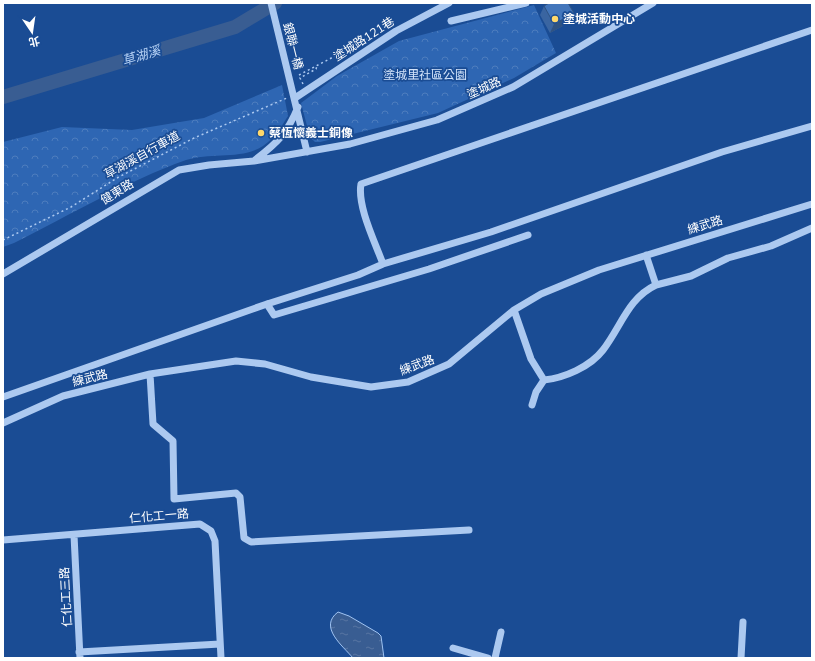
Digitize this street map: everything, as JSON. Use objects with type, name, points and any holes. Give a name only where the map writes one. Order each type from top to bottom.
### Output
[{"type":"street","name":"銀聯一橋","points":[[271,3],[294,96]]},
{"type":"street","name":"塗城路121巷","points":[[294,96],[387,36],[449,3]]},
{"type":"street","points":[[451,21],[526,3]]},
{"type":"street","name":"塗城路","points":[[307,152],[392,134],[456,113],[513,87],[653,3]]},
{"type":"street","points":[[383,264],[362,205],[360,193],[361,184],[812,30]]},
{"type":"street","points":[[294,96],[298,107],[307,152]]},
{"type":"street","points":[[254,161],[284,135],[291,124],[298,107]]},
{"type":"street","points":[[3,397],[267,304],[358,275],[383,264],[491,232],[722,152],[812,126]]},
{"type":"street","name":"健東路","points":[[3,274],[172,173],[202,166],[254,161],[307,152]]},
{"type":"street","name":"練武路","points":[[3,423],[63,396],[150,374],[236,361],[265,364],[311,377],[371,387],[408,382],[449,364],[514,310],[541,294],[600,270],[812,204]]},
{"type":"street","points":[[532,405],[536,392],[544,380],[558,378],[569,374],[598,355],[629,307],[650,288],[691,276],[728,258],[772,246],[812,228]]},
{"type":"street","points":[[267,304],[274,315],[429,270],[528,235]]},
{"type":"street","points":[[646,255],[656,286]]},
{"type":"street","points":[[514,310],[531,359],[544,380]]},
{"type":"street","points":[[150,374],[153,424],[174,441],[174,499],[236,493],[240,497],[244,538],[251,542],[469,530]]},
{"type":"street","name":"仁化工一路","points":[[3,540],[200,524],[213,534],[215,541],[221,658]]},
{"type":"street","name":"仁化工三路","points":[[74,535],[80,655]]},
{"type":"street","points":[[741,658],[743,622]]},
{"type":"street","points":[[495,658],[501,632]]},
{"type":"street","points":[[80,655],[220,644]]},
{"type":"street","points":[[453,648],[488,658]]},
{"type":"path","points":[[299,75],[380,32]]},
{"type":"path","points":[[304,86],[300,78],[316,70],[317,66]]},
{"type":"path","name":"草湖溪自行車道","points":[[3,240],[71,207],[118,178],[194,138],[294,96]]},
{"type":"green space","name":"塗城里社區公園","points":[[534,5],[556,53],[514,78],[438,113],[320,142],[315,142],[310,137],[301,103],[337,76],[399,41]]},
{"type":"green space","points":[[282,85],[288,116],[274,136],[263,146],[245,153],[205,156],[186,160],[164,168],[120,188],[14,243],[3,247],[3,142],[62,127],[132,130],[204,118]]},
{"type":"water","points":[[338,612],[349,616],[381,636],[384,658],[353,658],[334,636],[331,630],[330,624],[332,618]]},
{"type":"building","points":[[549,3],[568,3],[574,13],[554,24],[544,6]]},
{"type":"waterway","name":"草湖溪","points":[[3,97],[235,27],[275,3]]},
{"type":"place","name":"塗城活動中心","points":[[555,19]]},
{"type":"place","name":"蔡恆懷義士銅像","points":[[261,133]]}]
